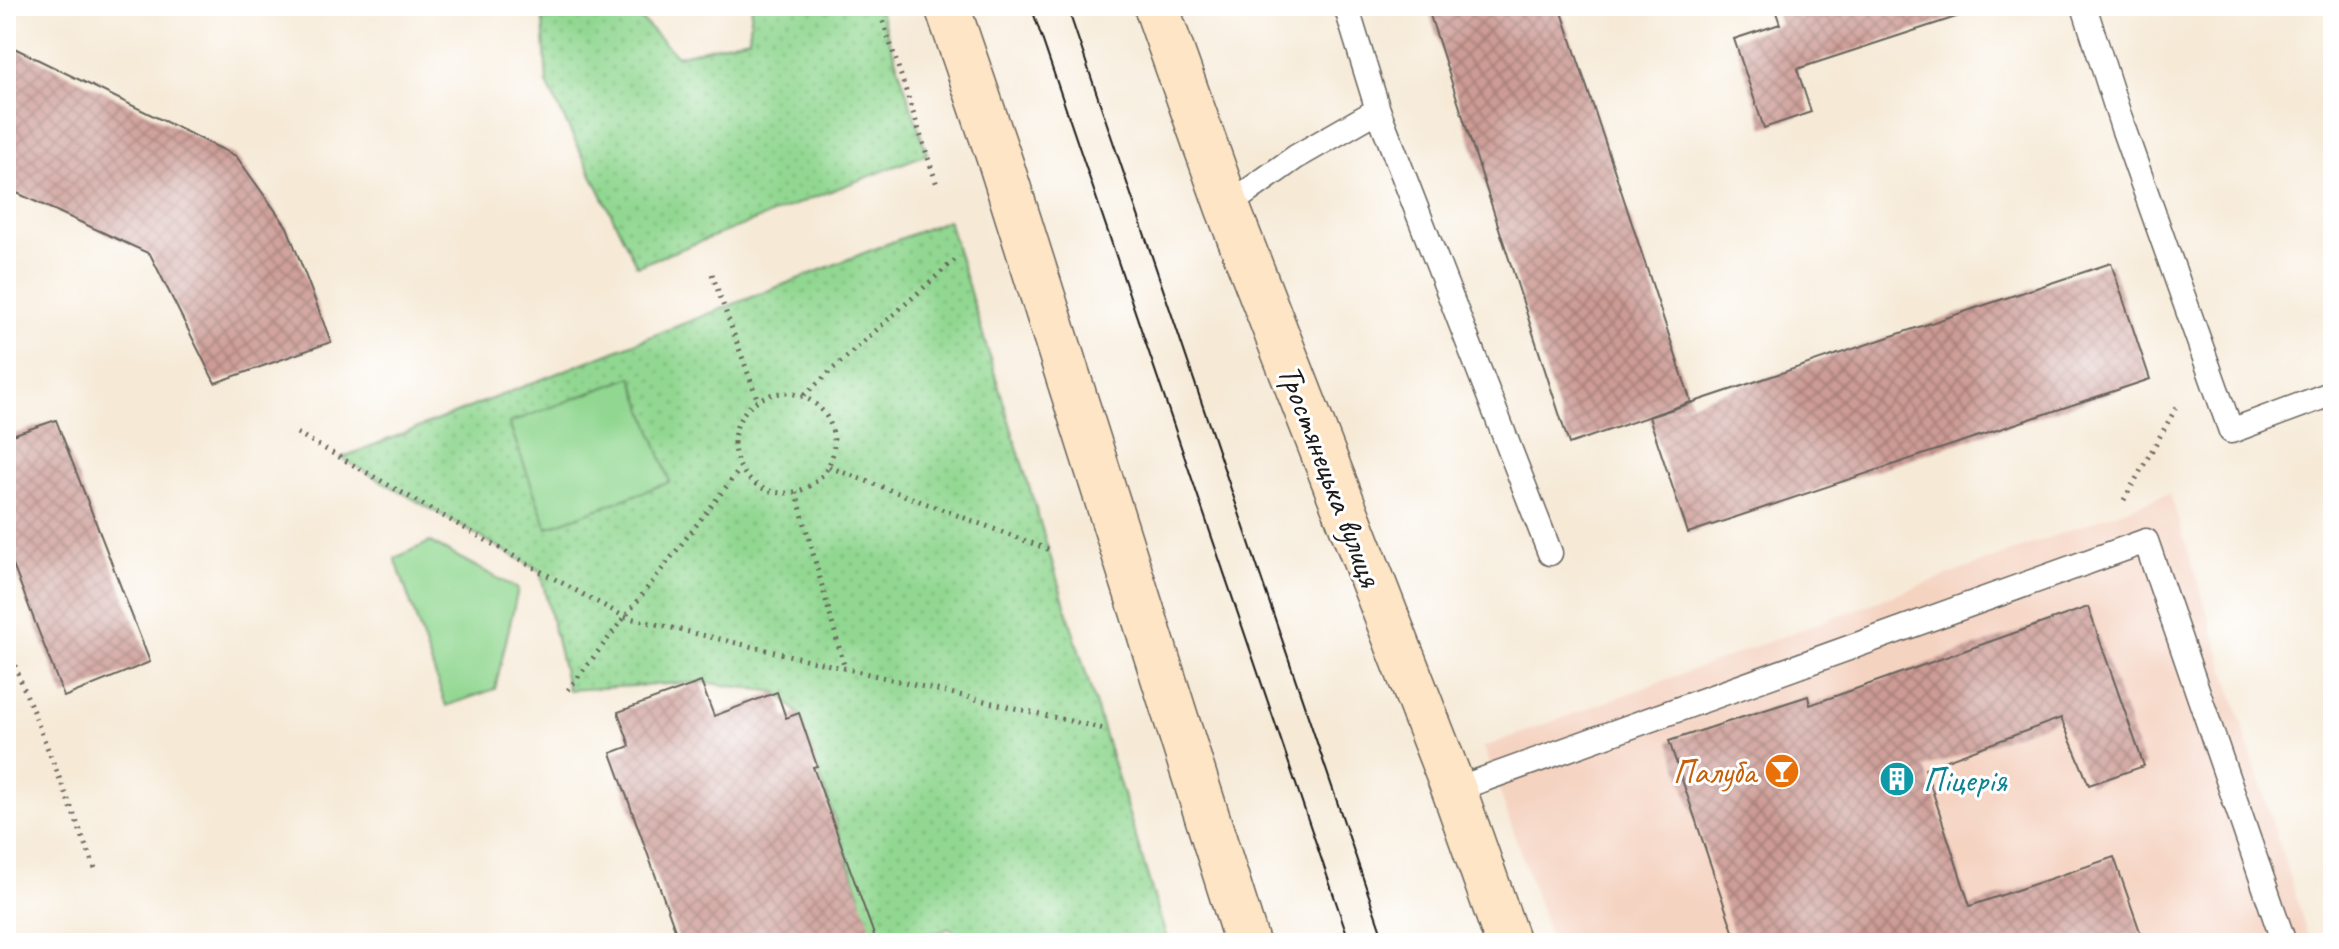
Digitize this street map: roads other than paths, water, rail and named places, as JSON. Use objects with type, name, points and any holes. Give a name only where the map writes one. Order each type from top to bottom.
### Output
[{"type":"street","points":[[947,6],[1001,164],[1247,943]]},
{"type":"street","name":"Тростянецька вулиця","points":[[1156,6],[1227,206],[1454,790],[1508,943]]},
{"type":"lane","points":[[1346,6],[1378,110],[1550,553]]},
{"type":"lane","points":[[2084,6],[2123,128],[2231,431],[2333,393]]},
{"type":"lane","points":[[1227,206],[1296,157],[1378,110]]},
{"type":"lane","points":[[1454,790],[2146,541],[2284,943]]},
{"type":"tram line","points":[[1031,6],[1350,943]]},
{"type":"tram line","points":[[1067,6],[1385,943]]},
{"type":"place","name":"Палуба","points":[[1782,771]]},
{"type":"place","name":"Піцерія","points":[[1897,779]]}]
